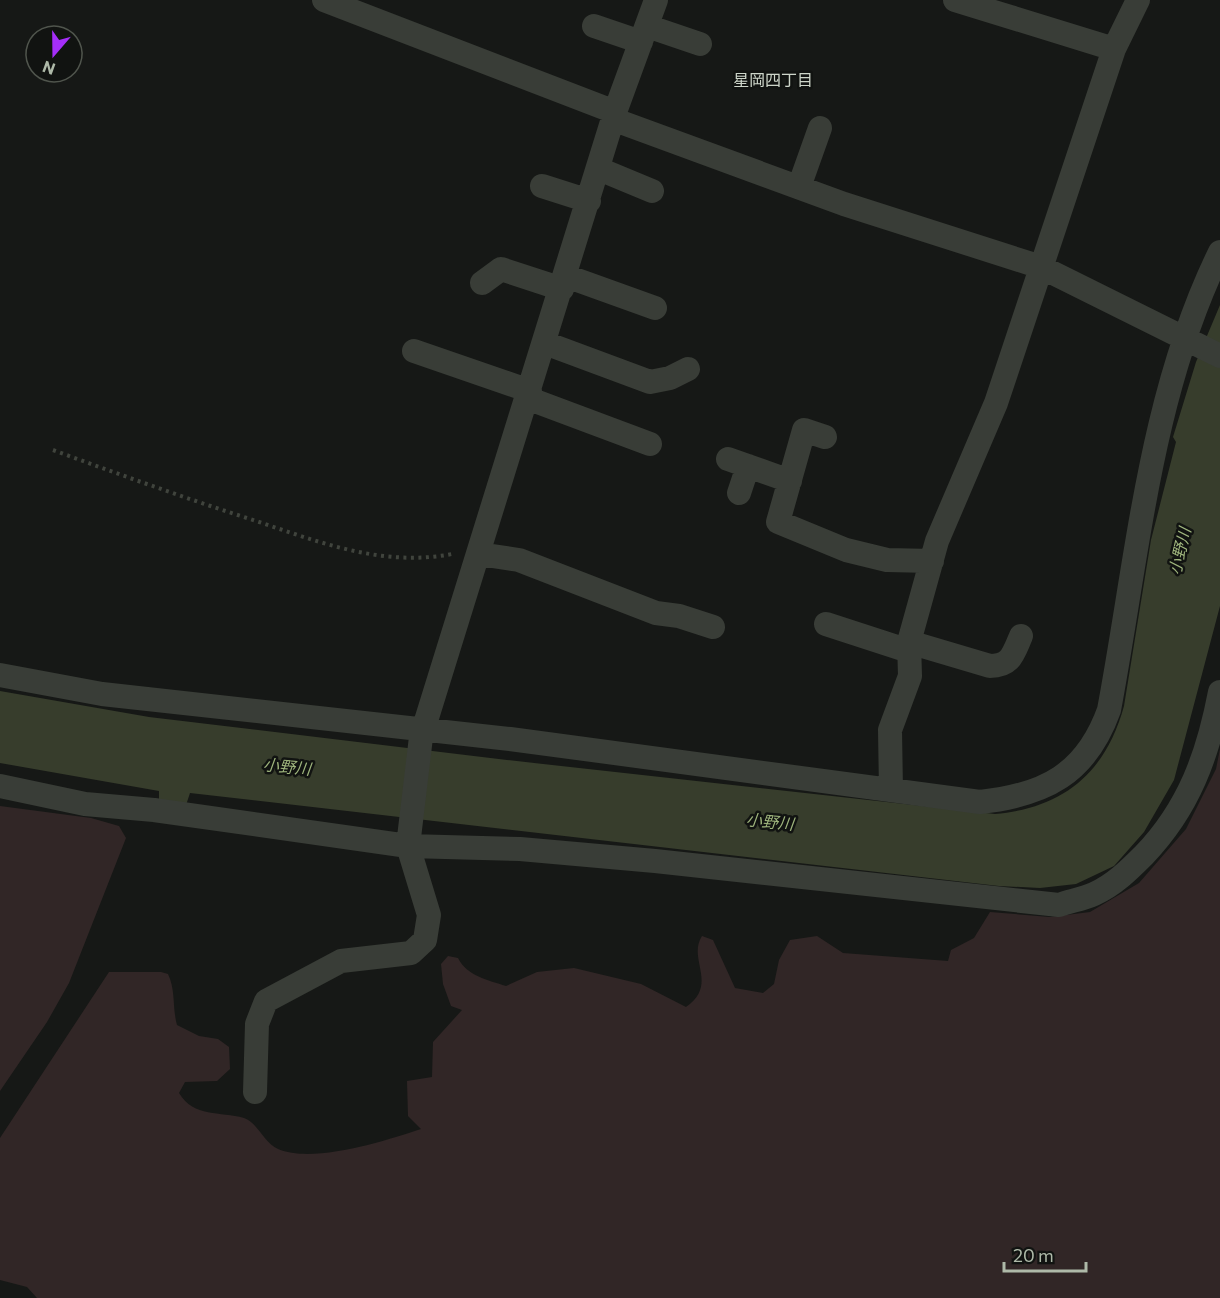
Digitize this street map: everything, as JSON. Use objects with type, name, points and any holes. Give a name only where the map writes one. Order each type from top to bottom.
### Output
[{"type":"street","points":[[324,0],[799,187],[1041,267],[1220,356]]},
{"type":"street","points":[[255,1092],[257,1024],[266,1001],[341,961],[411,953],[425,940],[429,915],[409,839],[422,733],[615,116],[656,0]]},
{"type":"street","points":[[955,0],[1114,49]]},
{"type":"street","points":[[891,790],[890,730],[910,676],[909,647],[937,541],[996,403],[1114,49],[1138,0]]},
{"type":"street","points":[[594,26],[700,44]]},
{"type":"street","points":[[799,187],[820,128]]},
{"type":"street","points":[[599,169],[652,190]]},
{"type":"street","points":[[542,186],[589,201]]},
{"type":"street","points":[[0,675],[102,694],[980,802],[1013,798],[1041,789],[1066,774],[1087,755],[1101,731],[1109,710],[1146,483],[1190,341],[1206,280],[1220,252]]},
{"type":"street","points":[[482,283],[501,269],[564,282],[655,308]]},
{"type":"street","points":[[545,343],[650,382],[670,378],[688,369]]},
{"type":"street","points":[[414,351],[650,444]]},
{"type":"street","points":[[825,437],[804,430],[778,522],[846,550],[877,558],[932,561]]},
{"type":"street","points":[[739,493],[738,463],[790,480]]},
{"type":"street","points":[[479,554],[519,560],[656,613],[679,616],[713,627]]},
{"type":"street","points":[[826,624],[990,666],[1002,666],[1011,661],[1021,636]]},
{"type":"street","points":[[0,786],[85,804],[409,839],[633,859],[1059,905],[1094,895],[1124,876],[1169,825],[1181,809],[1202,764],[1220,692]]},
{"type":"path","points":[[53,450],[152,487],[355,553],[423,559],[461,552],[479,554]]},
{"type":"shaded area","points":[[1220,749],[1220,1298],[37,1298],[27,1287],[0,1280],[0,1138],[109,972],[168,974],[177,1025],[199,1036],[218,1039],[229,1047],[230,1069],[217,1081],[185,1082],[179,1093],[185,1101],[200,1110],[249,1120],[278,1149],[310,1154],[349,1149],[421,1129],[408,1116],[407,1081],[432,1077],[433,1042],[462,1010],[451,1006],[443,984],[441,964],[448,956],[458,958],[472,973],[506,986],[537,972],[574,968],[641,984],[686,1007],[696,998],[700,989],[702,980],[698,945],[702,936],[713,940],[735,988],[763,993],[774,984],[779,960],[790,940],[817,936],[843,953],[948,961],[951,950],[974,938],[990,912],[1050,917],[1090,912],[1139,883],[1186,829],[1216,769]]},
{"type":"shaded area","points":[[0,806],[91,818],[119,826],[126,838],[69,983],[47,1022],[0,1091]]},
{"type":"water","name":"小野川","points":[[1220,305],[1220,606],[1174,780],[1144,832],[1114,866],[1076,884],[1040,888],[999,886],[190,793],[186,805],[159,801],[159,791],[0,763],[0,691],[149,717],[507,760],[995,814],[1042,804],[1061,795],[1093,768],[1106,750],[1116,729],[1124,706],[1151,540],[1176,442],[1173,437],[1196,362]]},
{"type":"district","name":"星岡四丁目","points":[[773,79]]}]
